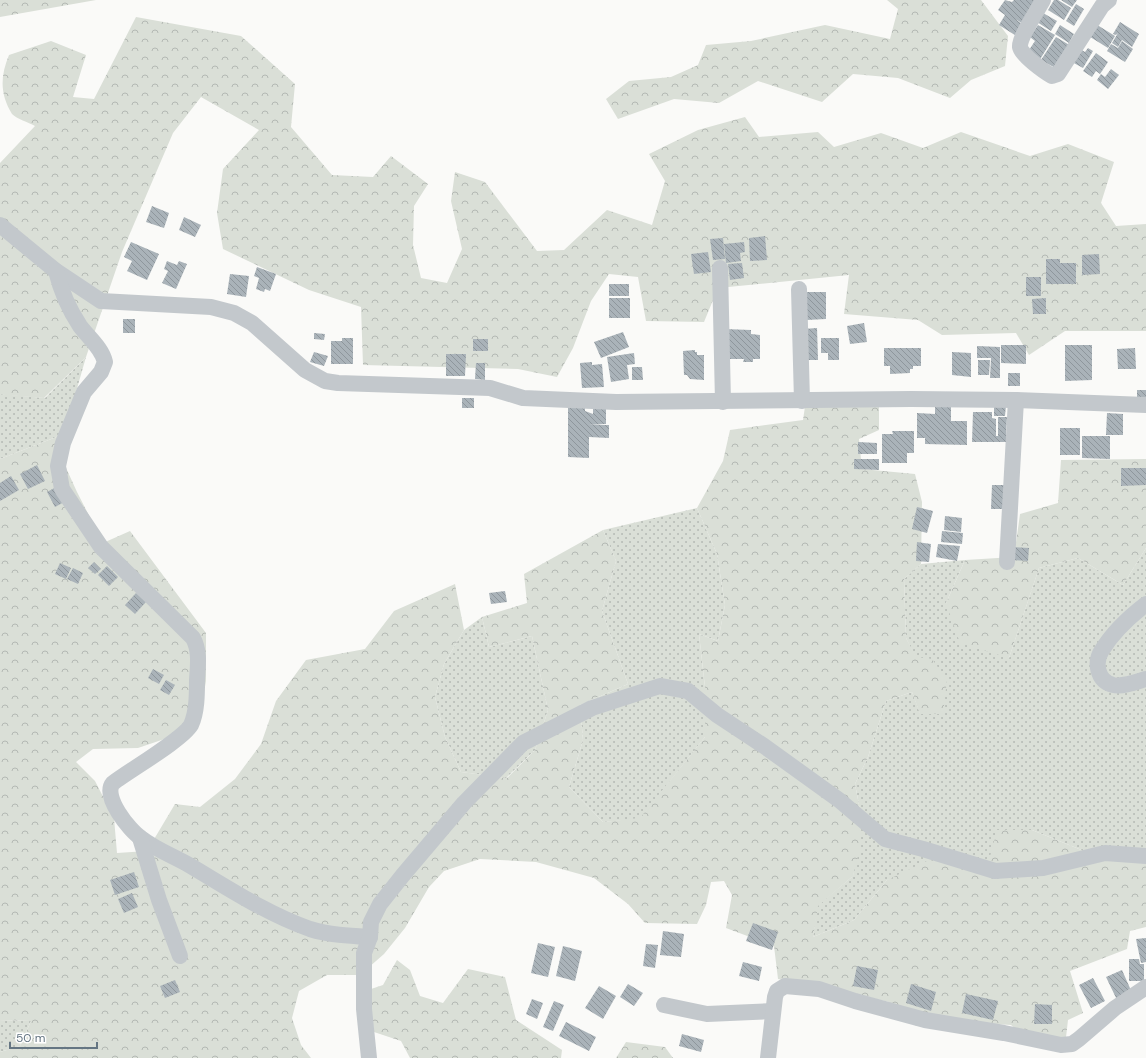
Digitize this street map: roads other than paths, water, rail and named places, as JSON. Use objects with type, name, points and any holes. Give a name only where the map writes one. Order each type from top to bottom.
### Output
[{"type":"street","points":[[1043,0],[1022,39],[1020,47],[1023,54],[1052,76],[1058,74],[1102,6],[1109,0]]},
{"type":"street","points":[[0,225],[56,271],[101,301],[211,306],[234,313],[252,324],[304,370],[325,381],[349,384],[490,388],[523,398],[616,402],[911,399],[1016,400],[1146,405]]},
{"type":"street","points":[[720,268],[723,402]]},
{"type":"street","points":[[56,271],[65,300],[80,325],[103,354],[105,362],[101,372],[84,392],[64,443],[58,466],[62,489],[101,547],[193,638],[197,645],[198,658],[196,697],[191,724],[180,736],[110,786],[111,798],[126,822],[140,838],[245,899],[311,929],[340,935],[370,938]]},
{"type":"street","points":[[799,289],[802,401]]},
{"type":"street","points":[[1007,562],[1016,400]]},
{"type":"street","points":[[1146,604],[1130,616],[1101,651],[1098,670],[1102,678],[1113,685],[1127,684],[1146,679]]},
{"type":"street","points":[[369,1058],[364,1009],[364,953],[370,938],[370,922],[380,904],[464,803],[523,743],[592,708],[660,686],[688,691],[717,715],[764,746],[839,800],[885,839],[994,871],[1043,868],[1105,853],[1146,856]]},
{"type":"street","points":[[140,838],[159,900],[180,956]]},
{"type":"street","points":[[768,1058],[773,1011],[777,991],[780,988],[792,985],[819,989],[855,1001],[925,1020],[1004,1033],[1061,1045],[1072,1044],[1080,1040],[1115,1008],[1146,987]]},
{"type":"street","points":[[664,1005],[707,1014],[773,1011]]}]
